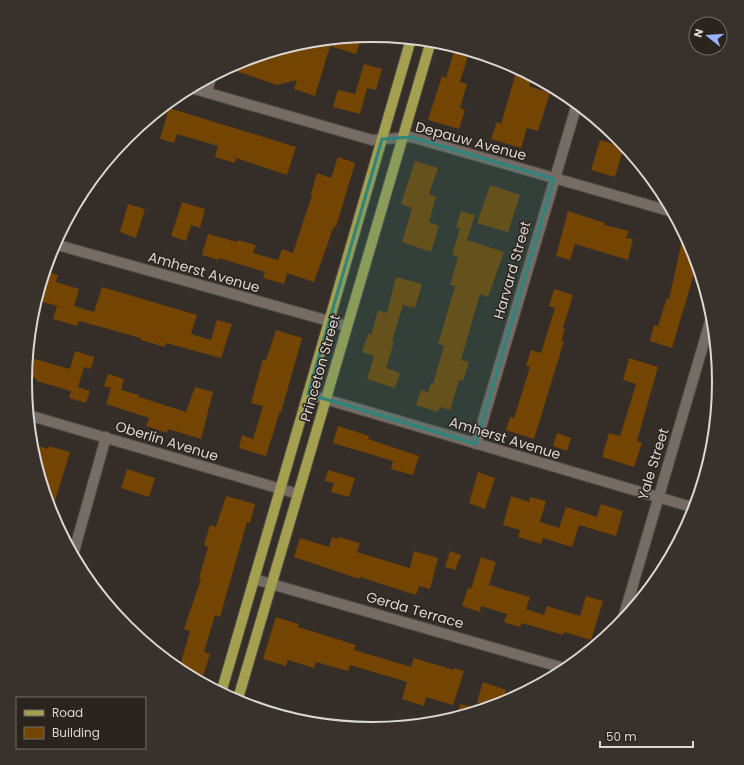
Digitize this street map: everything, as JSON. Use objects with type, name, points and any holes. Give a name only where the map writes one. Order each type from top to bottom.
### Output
[{"type":"main road","name":"Princeton Street","points":[[223,687],[410,44]]},
{"type":"main road","name":"Princeton Street","points":[[239,695],[346,326],[429,47]]},
{"type":"street","points":[[207,92],[209,84]]},
{"type":"street","name":"Depauw Avenue","points":[[199,90],[372,140],[411,137],[664,209]]},
{"type":"street","name":"Harvard Street","points":[[476,444],[575,110]]},
{"type":"street","name":"Amherst Avenue","points":[[61,246],[346,326]]},
{"type":"street","name":"Yale Street","points":[[626,609],[708,330]]},
{"type":"street","name":"Amherst Avenue","points":[[308,394],[689,506]]},
{"type":"street","name":"Oberlin Avenue","points":[[34,417],[298,494]]},
{"type":"street","points":[[75,546],[106,437]]},
{"type":"street","name":"Gerda Terrace","points":[[254,579],[559,666]]},
{"type":"highlighted area","points":[[411,137],[554,179],[476,444],[308,394],[382,139]]},
{"type":"building","points":[[360,43],[356,54],[330,46],[315,96],[294,89],[297,80],[277,85],[236,71],[284,54],[328,45]]},
{"type":"building","points":[[454,53],[468,57],[460,82],[467,84],[460,108],[465,110],[459,129],[428,120],[442,76],[446,78]]},
{"type":"building","points":[[364,64],[382,69],[376,90],[367,88],[360,114],[333,107],[338,90],[355,94]]},
{"type":"building","points":[[515,75],[530,82],[529,86],[550,93],[538,131],[527,128],[521,148],[491,139],[497,122],[501,124]]},
{"type":"building","points":[[171,109],[296,147],[287,175],[236,158],[235,163],[215,157],[218,146],[177,134],[174,143],[160,139],[168,111]]},
{"type":"building","points":[[600,140],[614,144],[622,152],[615,177],[591,170]]},
{"type":"building","points":[[338,157],[355,163],[336,227],[334,226],[314,282],[287,273],[284,284],[263,278],[265,272],[219,258],[218,260],[202,255],[208,234],[237,242],[238,240],[256,245],[253,253],[278,260],[282,249],[293,253],[312,195],[317,173],[331,178]]},
{"type":"building","points":[[415,161],[438,168],[429,194],[436,197],[429,222],[439,226],[431,252],[402,242],[412,208],[401,204]]},
{"type":"building","points":[[490,185],[520,195],[508,232],[477,223]]},
{"type":"building","points":[[182,202],[205,209],[200,228],[191,225],[186,241],[171,236]]},
{"type":"building","points":[[128,204],[145,209],[136,238],[120,232]]},
{"type":"building","points":[[461,211],[475,215],[467,240],[504,252],[488,297],[480,294],[461,360],[469,362],[463,381],[459,380],[450,410],[440,407],[438,412],[416,405],[421,390],[428,392],[431,383],[433,384],[444,346],[438,344],[455,286],[450,285],[458,257],[452,255],[460,228],[456,227]]},
{"type":"building","points":[[568,211],[605,223],[604,225],[629,231],[626,238],[633,239],[628,260],[575,244],[570,260],[556,256]]},
{"type":"building","points":[[682,242],[694,274],[672,348],[650,341],[654,325],[658,326],[667,298],[669,299]]},
{"type":"building","points":[[50,273],[58,275],[56,282],[79,289],[74,306],[94,312],[102,287],[197,315],[191,334],[211,340],[217,320],[232,324],[221,358],[166,343],[165,347],[141,340],[141,338],[79,321],[77,326],[53,319],[57,306],[42,302]]},
{"type":"building","points":[[396,277],[422,284],[415,308],[403,305],[392,341],[394,342],[386,368],[400,373],[395,388],[367,379],[374,356],[362,352],[368,334],[371,335],[378,310],[387,313]]},
{"type":"building","points":[[554,289],[573,295],[563,328],[565,329],[561,341],[564,341],[534,439],[506,430],[510,417],[514,418],[530,367],[526,366],[531,350],[541,353],[555,308],[549,306]]},
{"type":"building","points":[[276,330],[302,338],[281,412],[280,411],[266,456],[239,448],[242,435],[253,439],[263,406],[251,403],[263,359],[266,360]]},
{"type":"building","points":[[75,351],[94,357],[91,369],[84,367],[78,387],[90,391],[86,403],[69,398],[71,391],[36,381],[37,379],[32,377],[33,358],[70,369]]},
{"type":"building","points":[[629,358],[658,367],[637,441],[642,443],[634,467],[602,457],[609,433],[620,436],[636,384],[623,380]]},
{"type":"building","points":[[108,374],[124,379],[121,390],[186,412],[195,387],[213,392],[201,439],[168,429],[167,433],[146,426],[149,418],[106,404],[111,388],[104,386]]},
{"type":"building","points":[[338,426],[369,436],[368,439],[419,456],[413,475],[391,469],[393,461],[333,443]]},
{"type":"building","points":[[557,433],[571,438],[567,451],[553,446]]},
{"type":"building","points":[[38,446],[48,449],[49,446],[70,452],[54,503]]},
{"type":"building","points":[[127,469],[155,478],[149,497],[121,488]]},
{"type":"building","points":[[328,470],[355,478],[349,497],[331,492],[334,483],[325,481]]},
{"type":"building","points":[[478,472],[495,478],[485,509],[469,503]]},
{"type":"building","points":[[226,496],[255,504],[250,523],[247,522],[220,617],[215,615],[204,652],[210,654],[203,677],[181,663],[190,631],[184,629],[201,579],[199,578],[208,547],[204,545],[210,525],[216,527]]},
{"type":"building","points":[[511,496],[529,502],[530,497],[546,501],[540,522],[559,528],[566,507],[597,517],[601,504],[623,511],[616,536],[579,525],[572,547],[543,538],[541,544],[518,537],[520,530],[503,525]]},
{"type":"building","points":[[332,537],[338,539],[339,537],[360,543],[357,552],[410,568],[414,551],[438,558],[430,589],[419,586],[416,595],[360,577],[359,579],[294,557],[300,538],[329,547]]},
{"type":"building","points":[[450,551],[461,555],[455,570],[445,567]]},
{"type":"building","points":[[481,557],[496,562],[489,585],[530,597],[526,609],[544,615],[547,606],[580,616],[586,596],[603,601],[591,640],[564,632],[563,635],[522,623],[520,627],[504,622],[507,614],[481,606],[480,612],[462,606],[468,588],[471,589]]},
{"type":"building","points":[[276,617],[299,624],[298,627],[356,645],[354,650],[411,667],[414,658],[454,670],[454,668],[464,671],[453,705],[426,697],[424,706],[402,699],[407,682],[350,665],[348,671],[316,662],[314,668],[288,660],[286,666],[263,659]]},
{"type":"building","points":[[483,682],[506,690],[504,696],[502,697],[482,704],[477,702]]},
{"type":"building","points":[[460,704],[472,707],[460,711],[458,711]]}]
